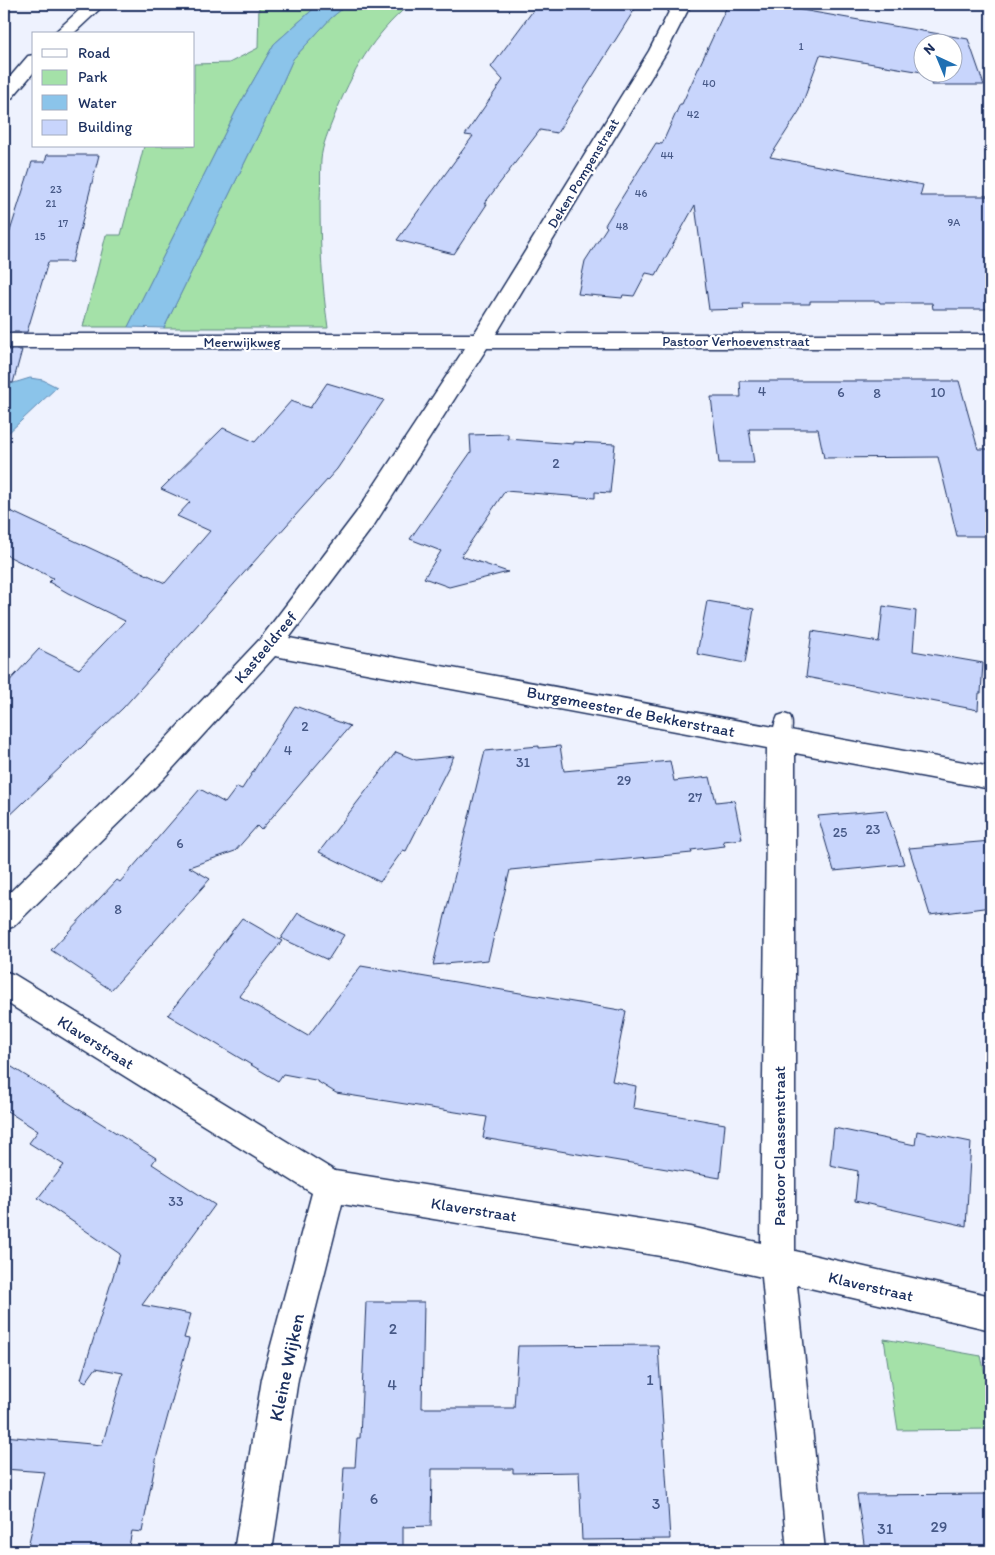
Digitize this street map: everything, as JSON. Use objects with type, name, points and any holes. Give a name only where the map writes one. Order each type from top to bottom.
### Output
[{"type":"street","name":"Deken Pompenstraat","points":[[481,341],[658,51],[682,4]]},
{"type":"street","points":[[64,32],[85,6]]},
{"type":"street","points":[[4,95],[32,62]]},
{"type":"street","name":"Meerwijkweg","points":[[4,341],[481,341]]},
{"type":"street","name":"Pastoor Verhoevenstraat","points":[[481,341],[991,341]]},
{"type":"street","name":"Kasteeldreef","points":[[4,916],[152,772],[270,645],[365,519],[481,341]]},
{"type":"street","name":"Burgemeester de Bekkerstraat","points":[[270,645],[783,730],[991,778]]},
{"type":"street","name":"Pastoor Claassenstraat","points":[[783,730],[778,1265],[806,1551]]},
{"type":"street","name":"Klaverstraat","points":[[4,985],[330,1186],[691,1244],[991,1313]]},
{"type":"street","name":"Kleine Wijken","points":[[253,1551],[280,1379],[330,1186]]},
{"type":"green space","points":[[259,4],[319,4],[274,44],[236,111],[128,327],[83,327],[106,235],[121,235],[143,148],[195,148],[195,64],[229,63],[258,48]]},
{"type":"green space","points":[[348,4],[410,4],[385,28],[356,70],[341,100],[323,149],[321,160],[320,234],[328,328],[164,328],[267,117],[293,59],[331,18]]},
{"type":"green space","points":[[884,1339],[981,1356],[991,1400],[991,1429],[898,1430]]},
{"type":"water","points":[[319,4],[348,4],[331,18],[293,59],[267,117],[164,328],[128,327],[236,111],[274,44]]},
{"type":"water","points":[[30,378],[43,380],[57,387],[4,437],[4,386]]},
{"type":"building","points":[[538,4],[638,4],[557,133],[540,130],[484,204],[487,204],[454,254],[397,240],[473,136],[465,135],[503,80],[491,67]]},
{"type":"building","points":[[728,4],[798,4],[796,9],[928,32],[912,32],[912,70],[820,55],[800,110],[770,157],[923,185],[920,196],[991,196],[991,309],[933,309],[932,303],[810,301],[810,304],[743,304],[744,309],[709,310],[695,205],[656,275],[646,273],[634,296],[623,295],[622,298],[578,294],[585,261],[656,143],[662,144],[680,104],[682,104]]},
{"type":"building","points":[[962,38],[968,39],[984,85],[931,85],[932,82],[962,82]]},
{"type":"building","points":[[47,155],[99,155],[72,262],[48,262],[27,332],[4,332],[4,250],[32,162],[45,162]]},
{"type":"building","points":[[4,350],[22,350],[13,383],[4,382]]},
{"type":"building","points":[[740,381],[959,381],[978,449],[991,449],[991,536],[957,536],[938,457],[824,458],[818,429],[749,429],[754,463],[719,463],[711,397],[741,397]]},
{"type":"building","points":[[327,383],[384,400],[337,469],[123,708],[4,821],[4,687],[39,649],[79,669],[125,621],[68,593],[49,582],[53,578],[4,554],[4,508],[165,583],[210,531],[177,516],[190,502],[161,489],[223,428],[255,442],[291,401],[310,408]]},
{"type":"building","points":[[508,434],[508,439],[574,444],[574,442],[615,444],[610,493],[595,492],[595,498],[505,491],[461,556],[508,572],[449,587],[424,578],[441,551],[410,539],[471,452],[470,435]]},
{"type":"building","points":[[707,601],[754,609],[745,663],[697,654]]},
{"type":"building","points":[[883,606],[916,611],[913,651],[983,663],[978,710],[806,677],[812,631],[879,642]]},
{"type":"building","points":[[295,706],[350,726],[261,830],[257,826],[235,851],[189,867],[210,879],[111,990],[51,950],[117,880],[120,882],[200,789],[225,803],[237,787],[242,789]]},
{"type":"building","points":[[539,746],[539,748],[560,746],[564,771],[670,761],[674,781],[710,777],[716,802],[734,800],[742,839],[723,841],[725,846],[691,850],[692,853],[510,870],[488,960],[433,965],[485,751]]},
{"type":"building","points":[[396,752],[416,760],[454,756],[406,851],[403,850],[380,882],[319,852]]},
{"type":"building","points":[[886,810],[904,864],[834,871],[818,816]]},
{"type":"building","points":[[991,841],[991,907],[930,915],[909,848]]},
{"type":"building","points":[[298,913],[344,935],[328,960],[281,938]]},
{"type":"building","points":[[242,918],[282,941],[239,996],[308,1036],[361,966],[626,1011],[612,1081],[636,1086],[633,1108],[725,1124],[720,1178],[483,1138],[487,1117],[336,1093],[315,1080],[283,1074],[278,1081],[168,1015]]},
{"type":"building","points":[[4,1062],[156,1158],[152,1164],[215,1205],[142,1305],[191,1314],[184,1338],[189,1339],[157,1455],[142,1532],[132,1531],[128,1551],[27,1551],[45,1472],[4,1469],[4,1436],[102,1445],[123,1373],[96,1368],[86,1382],[81,1379],[120,1254],[38,1198],[64,1165],[29,1143],[38,1131],[4,1109]]},
{"type":"building","points":[[834,1128],[915,1145],[917,1131],[971,1142],[966,1226],[855,1201],[858,1171],[830,1165]]},
{"type":"building","points":[[366,1302],[424,1302],[422,1408],[514,1408],[518,1346],[658,1345],[670,1539],[582,1540],[579,1472],[513,1473],[513,1469],[432,1469],[431,1526],[403,1527],[403,1551],[339,1551],[344,1467],[355,1467],[357,1438],[360,1438]]},
{"type":"building","points":[[991,1494],[991,1551],[865,1551],[857,1495]]}]
